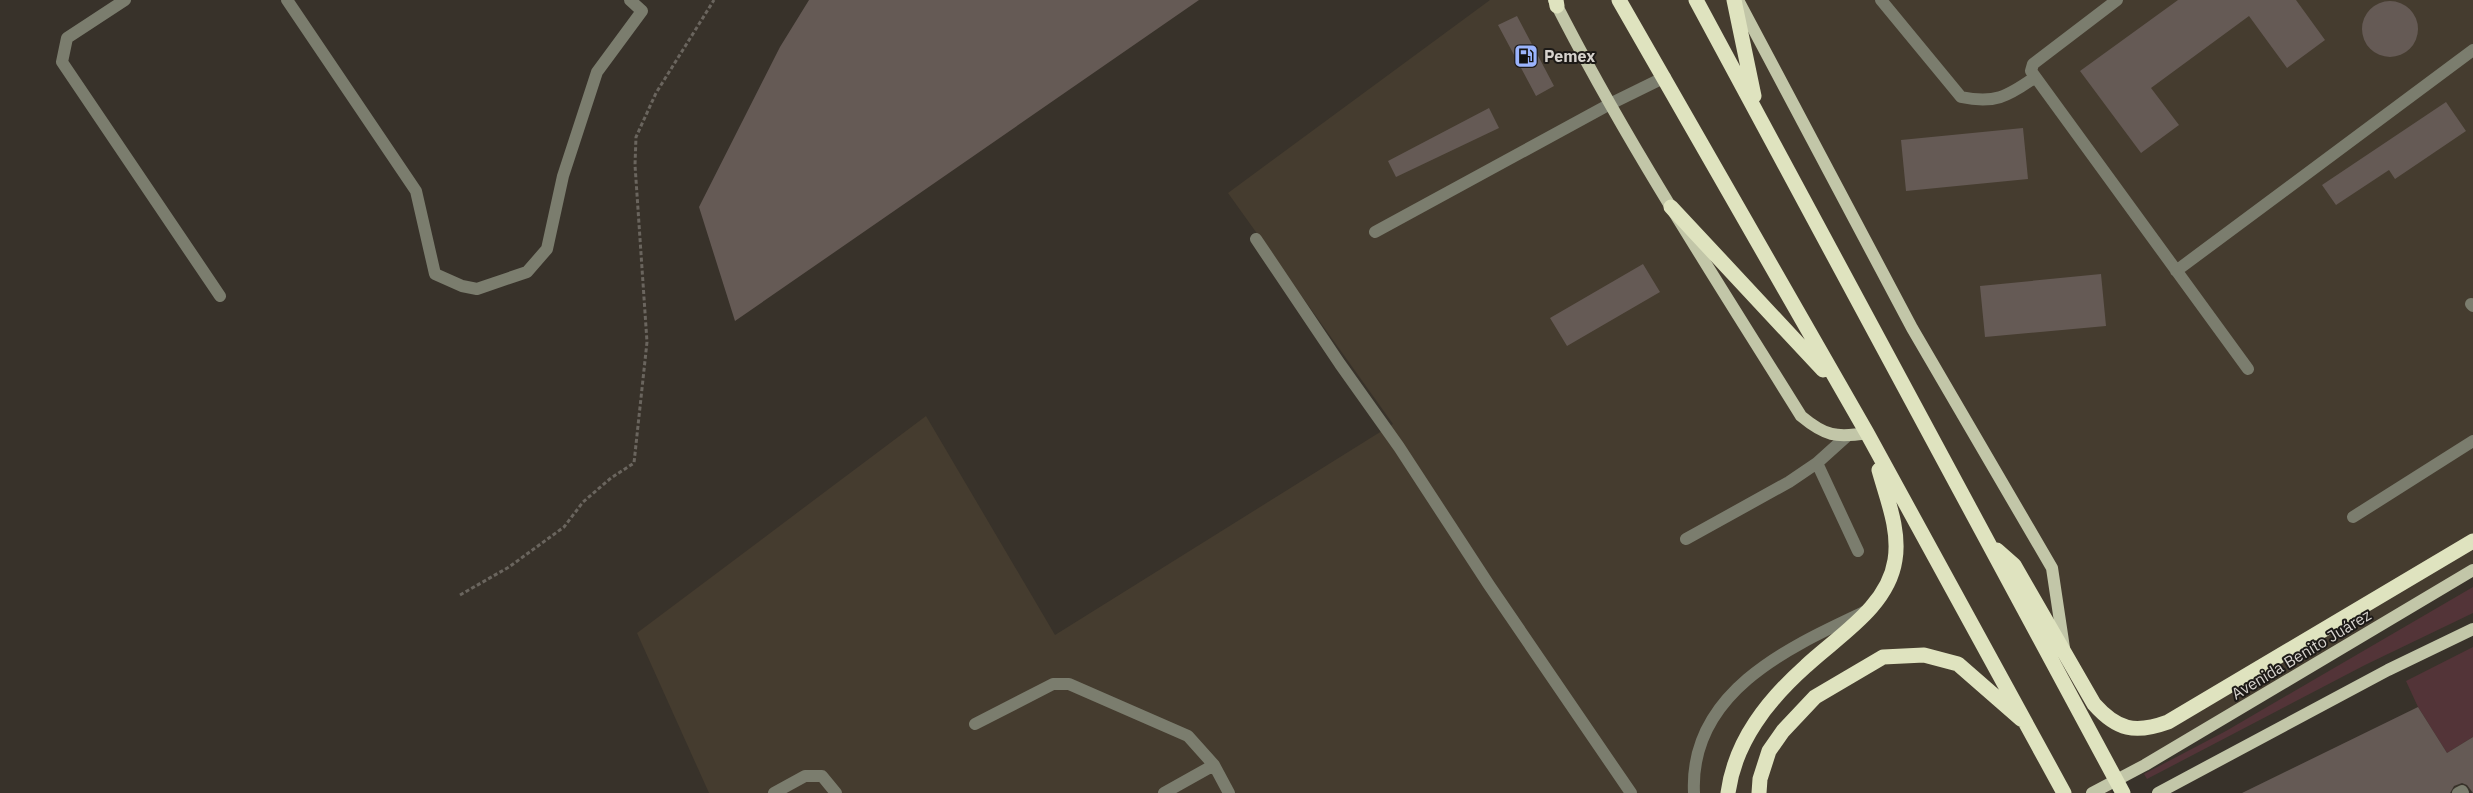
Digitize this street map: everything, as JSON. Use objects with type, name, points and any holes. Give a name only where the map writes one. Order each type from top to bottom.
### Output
[{"type":"highway","points":[[1619,0],[1665,77],[1867,433],[1874,449],[2030,727],[2064,793]]},
{"type":"highway","points":[[1696,0],[2123,793]]},
{"type":"highway","points":[[1736,0],[1756,110]]},
{"type":"highway","points":[[1671,207],[1840,388]]},
{"type":"highway","points":[[1728,793],[1731,774],[1740,747],[1761,714],[1805,666],[1871,609],[1890,580],[1895,561],[1896,544],[1893,523],[1874,449]]},
{"type":"highway","points":[[1987,541],[2014,566],[2094,704],[2103,714],[2119,726],[2129,729],[2156,726],[2168,722],[2473,541]]},
{"type":"highway","points":[[1760,793],[1760,779],[1768,751],[1783,731],[1815,697],[1883,657],[1924,655],[1958,664],[2030,727]]},
{"type":"main road","points":[[1736,0],[1912,328],[2052,568],[2065,653]]},
{"type":"main road","points":[[1556,2],[1610,104],[1671,207],[1801,416],[1819,431],[1847,436],[1867,433]]},
{"type":"main road","name":"Avenida Benito Juárez","points":[[2092,793],[2145,765],[2473,570]]},
{"type":"main road","points":[[2158,793],[2388,670],[2473,629]]},
{"type":"street","points":[[125,0],[67,38],[62,62],[220,296]]},
{"type":"street","points":[[287,0],[416,191],[435,274],[462,286],[477,289],[528,272],[547,249],[563,176],[597,72],[642,11],[630,0]]},
{"type":"street","points":[[1882,0],[1961,97],[1992,100],[2014,92],[2034,78]]},
{"type":"street","points":[[2117,0],[2033,64],[2031,71],[2034,78],[2248,369]]},
{"type":"street","points":[[2176,271],[2473,50]]},
{"type":"street","points":[[1375,232],[1610,104],[1665,77]]},
{"type":"street","points":[[1256,240],[1399,447],[1505,608],[1631,793]]},
{"type":"street","points":[[1686,539],[1789,482],[1817,463],[1847,436]]},
{"type":"street","points":[[2354,517],[2473,441]]},
{"type":"street","points":[[1817,463],[1858,551]]},
{"type":"street","points":[[1694,793],[1694,762],[1705,730],[1739,686],[1793,648],[1871,609]]},
{"type":"street","points":[[975,724],[1053,684],[1069,684],[1188,736],[1214,765],[1229,793]]},
{"type":"street","points":[[1164,793],[1214,765]]},
{"type":"street","points":[[774,793],[805,776],[822,776],[836,793]]},
{"type":"street","points":[[2458,793],[2462,791],[2463,793]]},
{"type":"path","points":[[460,595],[509,567],[557,533],[584,502],[611,478],[634,463],[647,342],[635,165],[636,137],[656,93],[714,0]]},
{"type":"shaded area","points":[[1490,0],[2473,0],[2473,570],[2107,781],[2112,793],[709,793],[637,633],[926,416],[1055,635],[1393,424],[1228,193]]},
{"type":"shaded area","points":[[2473,587],[2473,613],[2365,665],[2147,779],[2144,774],[2226,731]]},
{"type":"shaded area","points":[[2473,647],[2473,737],[2447,753],[2418,707],[2406,681]]},
{"type":"building","points":[[809,0],[1199,0],[735,321],[699,207],[780,47]]},
{"type":"building","points":[[2178,0],[2296,0],[2325,40],[2287,68],[2249,16],[2151,88],[2179,125],[2141,153],[2080,71]]},
{"type":"building","points":[[2390,1],[2401,3],[2410,9],[2416,18],[2418,29],[2416,40],[2410,49],[2401,55],[2390,57],[2379,55],[2370,49],[2364,40],[2362,29],[2364,18],[2370,9],[2379,3]]},
{"type":"building","name":"Pemex","points":[[1517,16],[1554,86],[1536,96],[1498,25]]},
{"type":"building","points":[[2446,102],[2466,131],[2395,179],[2389,170],[2336,205],[2322,185]]},
{"type":"building","points":[[1489,108],[1499,128],[1396,177],[1388,161]]},
{"type":"building","points":[[2023,128],[2028,179],[1906,191],[1901,140]]},
{"type":"building","points":[[1643,264],[1660,292],[1567,346],[1550,318]]},
{"type":"building","points":[[2101,274],[2106,326],[1985,337],[1980,286]]},
{"type":"building","points":[[2418,707],[2447,753],[2473,737],[2473,793],[2467,785],[2462,783],[2454,786],[2450,793],[2242,793]]},
{"type":"place","name":"Pemex","points":[[1526,56]]}]
